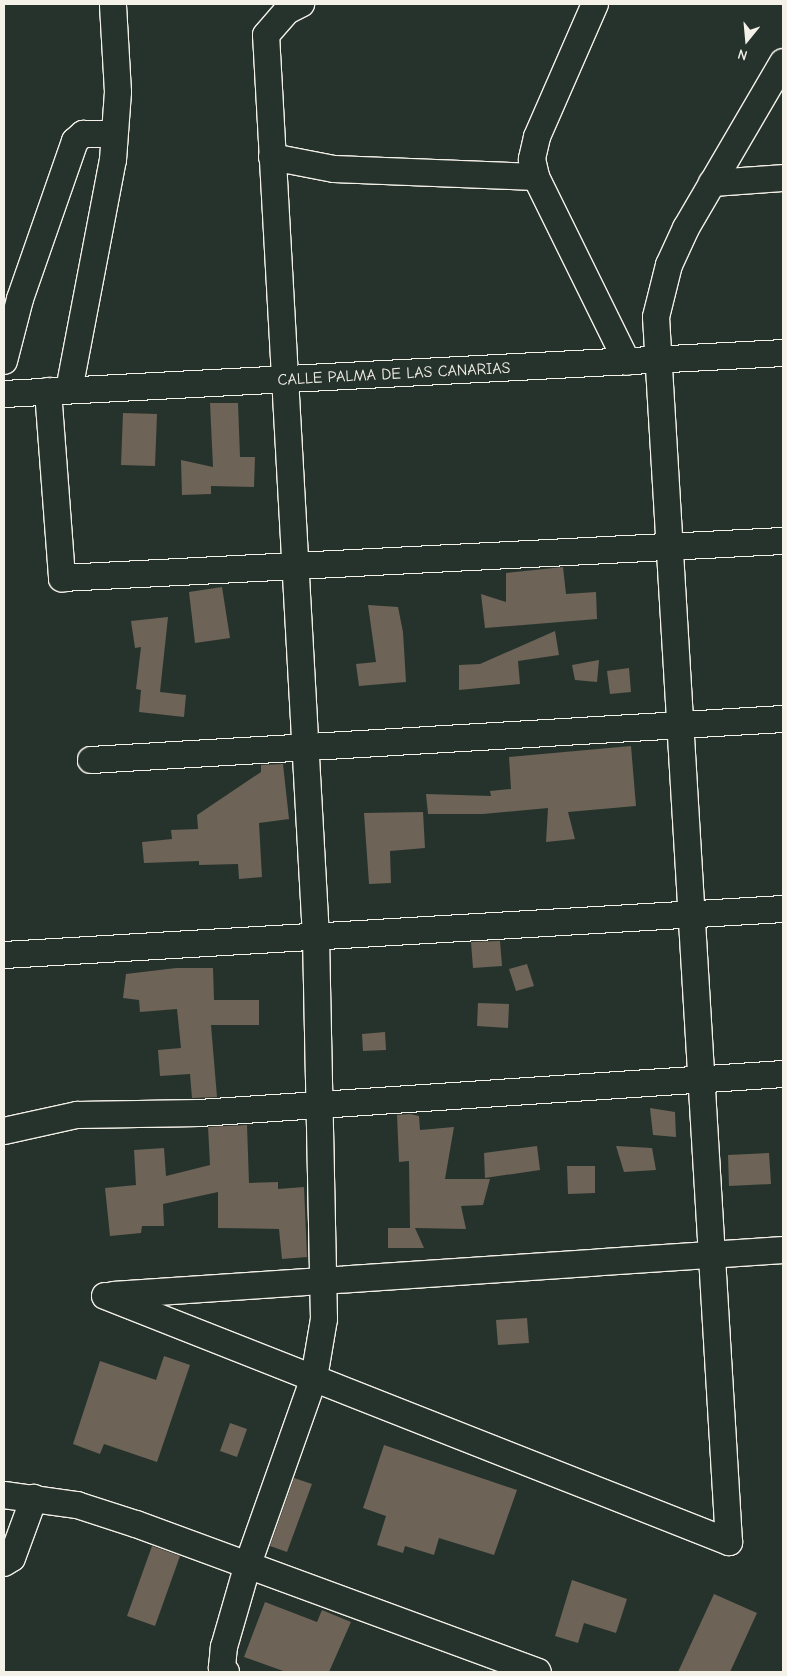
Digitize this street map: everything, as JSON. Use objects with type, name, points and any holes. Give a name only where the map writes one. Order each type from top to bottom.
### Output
[{"type":"street","points":[[113,4],[118,92],[113,160],[59,391],[62,578],[783,541]]},
{"type":"street","points":[[226,1672],[222,1668],[224,1647],[248,1564],[314,1378],[324,1319],[325,1281],[316,937],[303,747],[293,566],[287,380],[266,35],[287,11],[301,4]]},
{"type":"street","points":[[595,4],[537,137],[532,159],[536,177],[627,362]]},
{"type":"street","points":[[783,62],[712,184],[669,265],[656,317],[656,360],[712,1255],[729,1542],[105,1296],[712,1255],[783,1250]]},
{"type":"street","points":[[4,360],[20,299],[75,141],[83,134],[114,134]]},
{"type":"street","points":[[272,158],[334,169],[536,177]]},
{"type":"street","points":[[712,184],[783,178]]},
{"type":"street","name":"CALLE PALMA DE LAS CANARIAS","points":[[4,394],[783,353]]},
{"type":"street","points":[[91,760],[783,719]]},
{"type":"street","points":[[4,955],[783,909]]},
{"type":"street","points":[[4,1131],[77,1115],[320,1105],[783,1074]]},
{"type":"street","points":[[4,1495],[76,1505],[248,1564],[538,1672]]},
{"type":"street","points":[[4,1563],[12,1558],[34,1498]]},
{"type":"building","points":[[210,403],[238,403],[240,457],[255,457],[254,487],[211,486],[211,494],[182,495],[181,460],[213,467]]},
{"type":"building","points":[[123,413],[157,414],[155,466],[121,465]]},
{"type":"building","points":[[563,567],[566,594],[596,592],[597,619],[485,628],[481,594],[506,602],[506,573]]},
{"type":"building","points":[[222,587],[230,638],[195,643],[189,592]]},
{"type":"building","points":[[368,605],[398,607],[403,632],[406,682],[359,686],[356,664],[376,662]]},
{"type":"building","points":[[168,617],[160,692],[186,695],[184,717],[139,712],[141,690],[136,689],[141,647],[135,648],[131,621]]},
{"type":"building","points":[[555,631],[559,655],[518,661],[520,684],[459,690],[459,665],[480,664]]},
{"type":"building","points":[[599,660],[597,682],[575,680],[572,665]]},
{"type":"building","points":[[629,668],[631,692],[610,694],[607,671]]},
{"type":"building","points":[[631,746],[636,806],[568,812],[575,839],[546,842],[548,808],[483,814],[428,814],[426,794],[491,796],[490,791],[511,789],[509,757]]},
{"type":"building","points":[[283,764],[289,819],[259,823],[262,877],[239,879],[238,864],[199,865],[199,861],[144,863],[142,842],[172,839],[171,830],[198,829],[197,815],[261,772],[261,765]]},
{"type":"building","points":[[423,812],[425,848],[390,851],[391,883],[369,884],[364,813]]},
{"type":"building","points":[[500,941],[502,966],[473,968],[471,942]]},
{"type":"building","points":[[527,964],[534,986],[516,991],[509,969]]},
{"type":"building","points":[[176,968],[213,968],[214,1000],[259,1000],[259,1025],[211,1025],[217,1097],[192,1098],[190,1074],[160,1076],[158,1050],[181,1048],[177,1009],[140,1012],[139,1000],[123,998],[126,974]]},
{"type":"building","points":[[478,1003],[509,1004],[508,1028],[477,1026]]},
{"type":"building","points":[[385,1032],[386,1050],[363,1051],[362,1034]]},
{"type":"building","points":[[650,1108],[675,1112],[676,1137],[653,1135]]},
{"type":"building","points":[[410,1114],[419,1116],[420,1130],[454,1127],[445,1179],[490,1179],[483,1205],[461,1206],[466,1229],[415,1228],[424,1248],[388,1248],[388,1228],[410,1228],[409,1161],[399,1162],[397,1115]]},
{"type":"building","points":[[247,1125],[249,1183],[278,1182],[278,1189],[304,1187],[307,1257],[282,1259],[279,1229],[218,1228],[218,1192],[163,1204],[164,1226],[142,1226],[141,1233],[110,1236],[105,1188],[136,1185],[134,1150],[164,1148],[166,1176],[210,1165],[208,1127]]},
{"type":"building","points":[[537,1146],[540,1170],[485,1178],[484,1153]]},
{"type":"building","points":[[616,1146],[652,1148],[656,1170],[624,1172]]},
{"type":"building","points":[[769,1153],[771,1184],[729,1186],[728,1155]]},
{"type":"building","points":[[567,1166],[595,1166],[595,1193],[568,1194]]},
{"type":"building","points":[[527,1318],[529,1343],[498,1345],[496,1320]]},
{"type":"building","points":[[164,1356],[190,1365],[157,1462],[104,1444],[100,1454],[73,1444],[100,1361],[156,1380]]},
{"type":"building","points":[[230,1423],[247,1429],[237,1457],[220,1451]]},
{"type":"building","points":[[384,1445],[517,1490],[494,1555],[439,1538],[434,1555],[405,1546],[403,1553],[377,1545],[386,1516],[363,1508]]},
{"type":"building","points":[[294,1478],[312,1484],[287,1552],[270,1546]]},
{"type":"building","points":[[152,1546],[180,1556],[155,1626],[127,1616]]},
{"type":"building","points":[[572,1580],[627,1599],[616,1633],[584,1623],[578,1643],[555,1636]]},
{"type":"building","points":[[714,1594],[757,1613],[730,1672],[678,1672]]},
{"type":"building","points":[[265,1602],[317,1622],[322,1610],[351,1622],[329,1672],[286,1672],[244,1657]]}]
